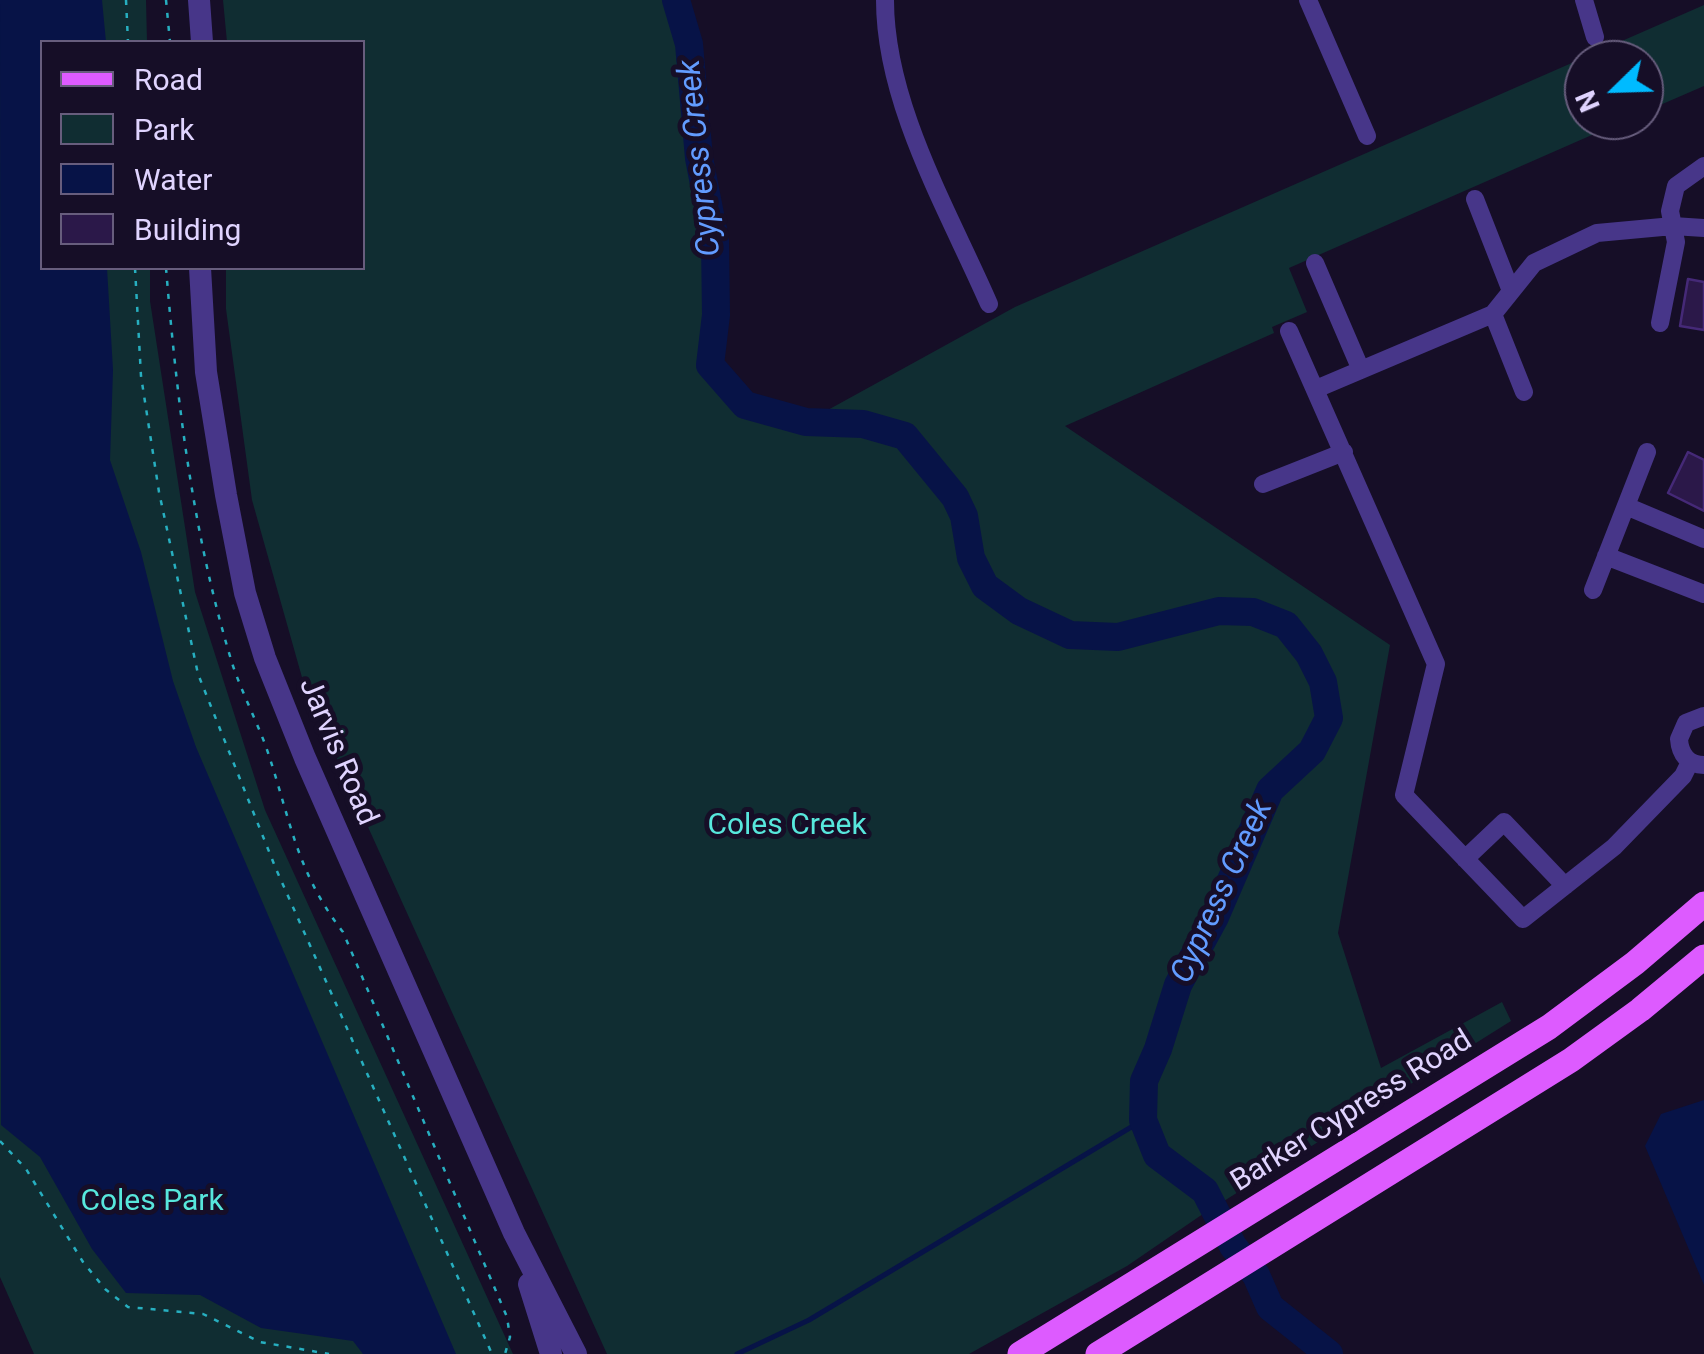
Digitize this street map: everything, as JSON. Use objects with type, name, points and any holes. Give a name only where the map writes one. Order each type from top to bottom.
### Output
[{"type":"main road","name":"Barker Cypress Road","points":[[1020,1354],[1549,1027],[1636,963],[1704,904]]},
{"type":"main road","points":[[1098,1354],[1571,1060],[1704,957]]},
{"type":"main road","points":[[1549,1027],[1571,1060]]},
{"type":"street","points":[[199,0],[202,40]]},
{"type":"street","points":[[885,0],[887,40],[900,99],[989,304]]},
{"type":"street","points":[[1308,0],[1368,136]]},
{"type":"street","points":[[1584,0],[1596,37]]},
{"type":"street","points":[[1660,323],[1676,242],[1670,211],[1676,186],[1704,166]]},
{"type":"street","points":[[1474,199],[1512,291]]},
{"type":"street","points":[[1316,388],[1493,314],[1534,263],[1597,233],[1673,226],[1704,228]]},
{"type":"street","points":[[1314,263],[1361,370]]},
{"type":"street","name":"Jarvis Road","points":[[200,270],[206,372],[226,495],[245,593],[265,658],[514,1233],[576,1354]]},
{"type":"street","points":[[1493,314],[1524,392]]},
{"type":"street","points":[[1288,330],[1436,664],[1404,795],[1523,919],[1614,847],[1697,764],[1680,748],[1681,731],[1692,718],[1704,716]]},
{"type":"street","points":[[1263,484],[1344,452]]},
{"type":"street","points":[[1592,590],[1647,452]]},
{"type":"street","points":[[1626,506],[1704,539]]},
{"type":"street","points":[[1606,556],[1704,594]]},
{"type":"street","points":[[1465,858],[1504,822],[1565,886]]},
{"type":"street","name":"Jarvis Road","points":[[514,1233],[552,1354]]},
{"type":"path","points":[[126,0],[128,40]]},
{"type":"path","points":[[166,0],[170,40]]},
{"type":"path","points":[[135,270],[147,415],[159,492],[198,674],[276,869],[492,1354]]},
{"type":"path","points":[[0,1142],[26,1169],[83,1262],[105,1289],[128,1307],[203,1314],[260,1342],[329,1354]]},
{"type":"green space","name":"Coles Park","points":[[0,0],[146,0],[147,40],[40,40],[40,270],[150,270],[150,301],[195,592],[265,810],[513,1354],[34,1354],[0,1277]]},
{"type":"green space","name":"Coles Creek","points":[[223,0],[676,0],[689,44],[699,158],[715,240],[716,315],[710,365],[745,405],[806,422],[1015,307],[1564,66],[1564,140],[1580,140],[1289,268],[1307,312],[1272,327],[1274,333],[1065,426],[1390,645],[1338,933],[1381,1068],[1502,1002],[1511,1021],[1127,1266],[969,1354],[607,1354],[305,688],[252,500],[226,309],[226,270],[365,270],[365,40],[227,40]]},
{"type":"green space","name":"Coles Creek","points":[[1704,5],[1704,86],[1664,103],[1664,40],[1624,40]]},
{"type":"water","points":[[0,0],[102,0],[106,40],[40,40],[40,270],[107,270],[113,370],[110,460],[141,552],[173,681],[196,747],[456,1354],[363,1354],[353,1341],[261,1328],[200,1295],[126,1293],[92,1249],[40,1157],[1,1125]]},
{"type":"water","points":[[1704,1100],[1704,1285],[1645,1146],[1661,1114]]},
{"type":"building","points":[[1688,279],[1704,282],[1704,330],[1680,326]]},
{"type":"building","points":[[1688,452],[1704,460],[1704,511],[1668,493]]},
{"type":"waterway","name":"Cypress Creek","points":[[676,0],[689,44],[699,158],[715,240],[716,315],[710,365],[745,405],[806,422],[863,424],[905,436],[955,497],[964,516],[971,558],[985,586],[1019,611],[1070,635],[1118,637],[1219,611],[1253,612],[1286,625],[1309,654],[1323,682],[1329,718],[1312,751],[1270,790],[1215,917],[1178,985],[1144,1081],[1143,1120],[1157,1155],[1205,1191],[1233,1246],[1256,1275],[1270,1307],[1329,1354]]},
{"type":"waterway","points":[[737,1354],[809,1320],[1143,1120]]}]
